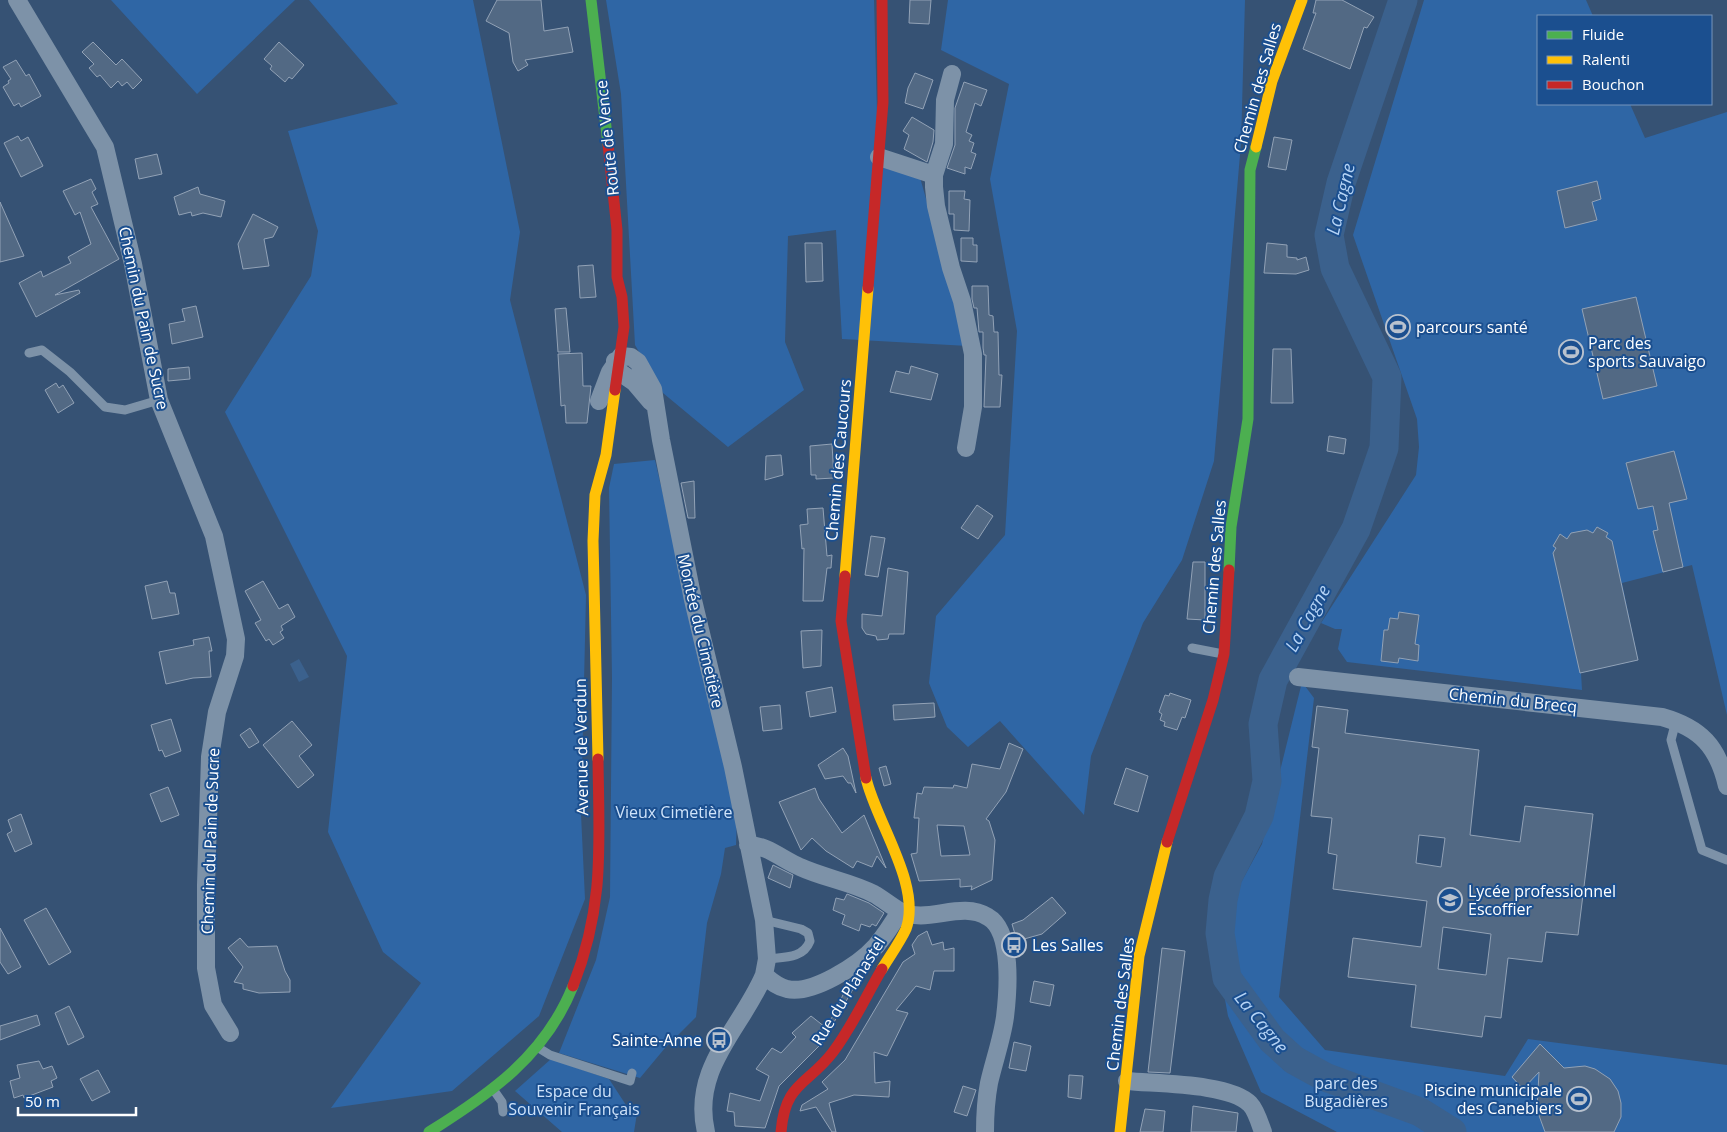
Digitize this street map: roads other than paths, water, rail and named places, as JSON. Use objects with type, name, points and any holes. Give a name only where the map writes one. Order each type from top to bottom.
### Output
[{"type":"street","name":"Chemin du Pain de Sucre","points":[[17,0],[105,146],[133,264],[159,400],[214,536],[236,639],[235,656],[217,712],[210,757],[206,885],[206,968],[213,1005],[230,1033]]},
{"type":"street","name":"Route de Vence","points":[[591,0],[617,230],[616,302],[613,317],[615,361],[598,406]]},
{"type":"street","name":"Chemin des Caucours","points":[[882,0],[883,102],[841,621],[867,781],[872,797],[901,861],[904,912]]},
{"type":"street","name":"Chemin des Salles","points":[[1120,1132],[1127,1082],[1139,956],[1168,839],[1213,700],[1224,654],[1231,527],[1248,419],[1250,170],[1272,81],[1302,0]]},
{"type":"street","points":[[952,74],[945,100],[944,144],[934,175],[936,206],[967,321],[973,354],[973,407],[966,448]]},
{"type":"street","points":[[879,157],[934,175]]},
{"type":"street","name":"Montée du Cimetière","points":[[615,361],[648,397],[657,416],[693,600],[733,768],[764,920],[766,967]]},
{"type":"street","name":"Avenue de Verdun","points":[[429,1132],[494,1090],[537,1047],[558,1018],[576,978],[594,926],[598,895],[600,848],[592,541],[595,494],[606,455],[615,361]]},
{"type":"street","points":[[594,457],[595,494]]},
{"type":"street","name":"Chemin du Brecq","points":[[1298,676],[1632,713],[1676,721],[1704,737],[1716,752],[1727,786]]},
{"type":"street","points":[[748,845],[761,847],[800,868],[874,894],[904,912],[922,916],[958,910],[976,912],[990,918],[1003,934],[1006,955],[1005,1017],[989,1084],[985,1113],[985,1132]]},
{"type":"street","points":[[766,967],[776,985],[787,989],[801,990],[829,980],[855,964],[874,948],[904,912]]},
{"type":"street","name":"Rue du Planastel","points":[[781,1132],[784,1111],[792,1091],[833,1052],[906,928],[904,912]]},
{"type":"street","points":[[706,1132],[703,1106],[708,1073],[766,967]]},
{"type":"street","points":[[1127,1082],[1215,1089],[1240,1098],[1251,1105],[1263,1132]]},
{"type":"lane","points":[[29,353],[42,350],[70,372],[105,407],[125,410],[159,400]]},
{"type":"lane","points":[[1192,648],[1224,654]]},
{"type":"lane","points":[[1676,721],[1671,740],[1702,850],[1727,860]]},
{"type":"lane","points":[[764,920],[801,929],[808,933],[810,940],[807,948],[796,956],[766,967]]},
{"type":"lane","points":[[537,1047],[550,1055],[630,1081],[632,1073]]},
{"type":"lane","points":[[494,1090],[502,1102],[503,1112]]},
{"type":"waterway","name":"La Cagne","points":[[1403,0],[1341,183],[1329,235],[1335,268],[1387,377],[1384,448],[1356,529],[1273,680],[1263,724],[1267,781],[1259,816],[1228,877],[1223,900],[1220,933],[1227,978],[1272,1040],[1294,1060],[1325,1077],[1420,1112],[1452,1132]]},
{"type":"place","name":"parcours santé","points":[[1398,327]]},
{"type":"place","name":"Parc des sports Sauvaigo","points":[[1571,352]]},
{"type":"place","name":"Lycée professionnel Escoffier","points":[[1450,900]]},
{"type":"place","name":"Les Salles","points":[[1014,945]]},
{"type":"place","name":"Sainte-Anne","points":[[719,1040]]},
{"type":"place","name":"Piscine municipale des Canebiers","points":[[1579,1099]]},
{"type":"park label","name":"Vieux Cimetière","points":[[674,812]]},
{"type":"park label","name":"parc des Bugadières","points":[[1346,1092]]},
{"type":"park label","name":"Espace du Souvenir Français","points":[[574,1100]]}]
